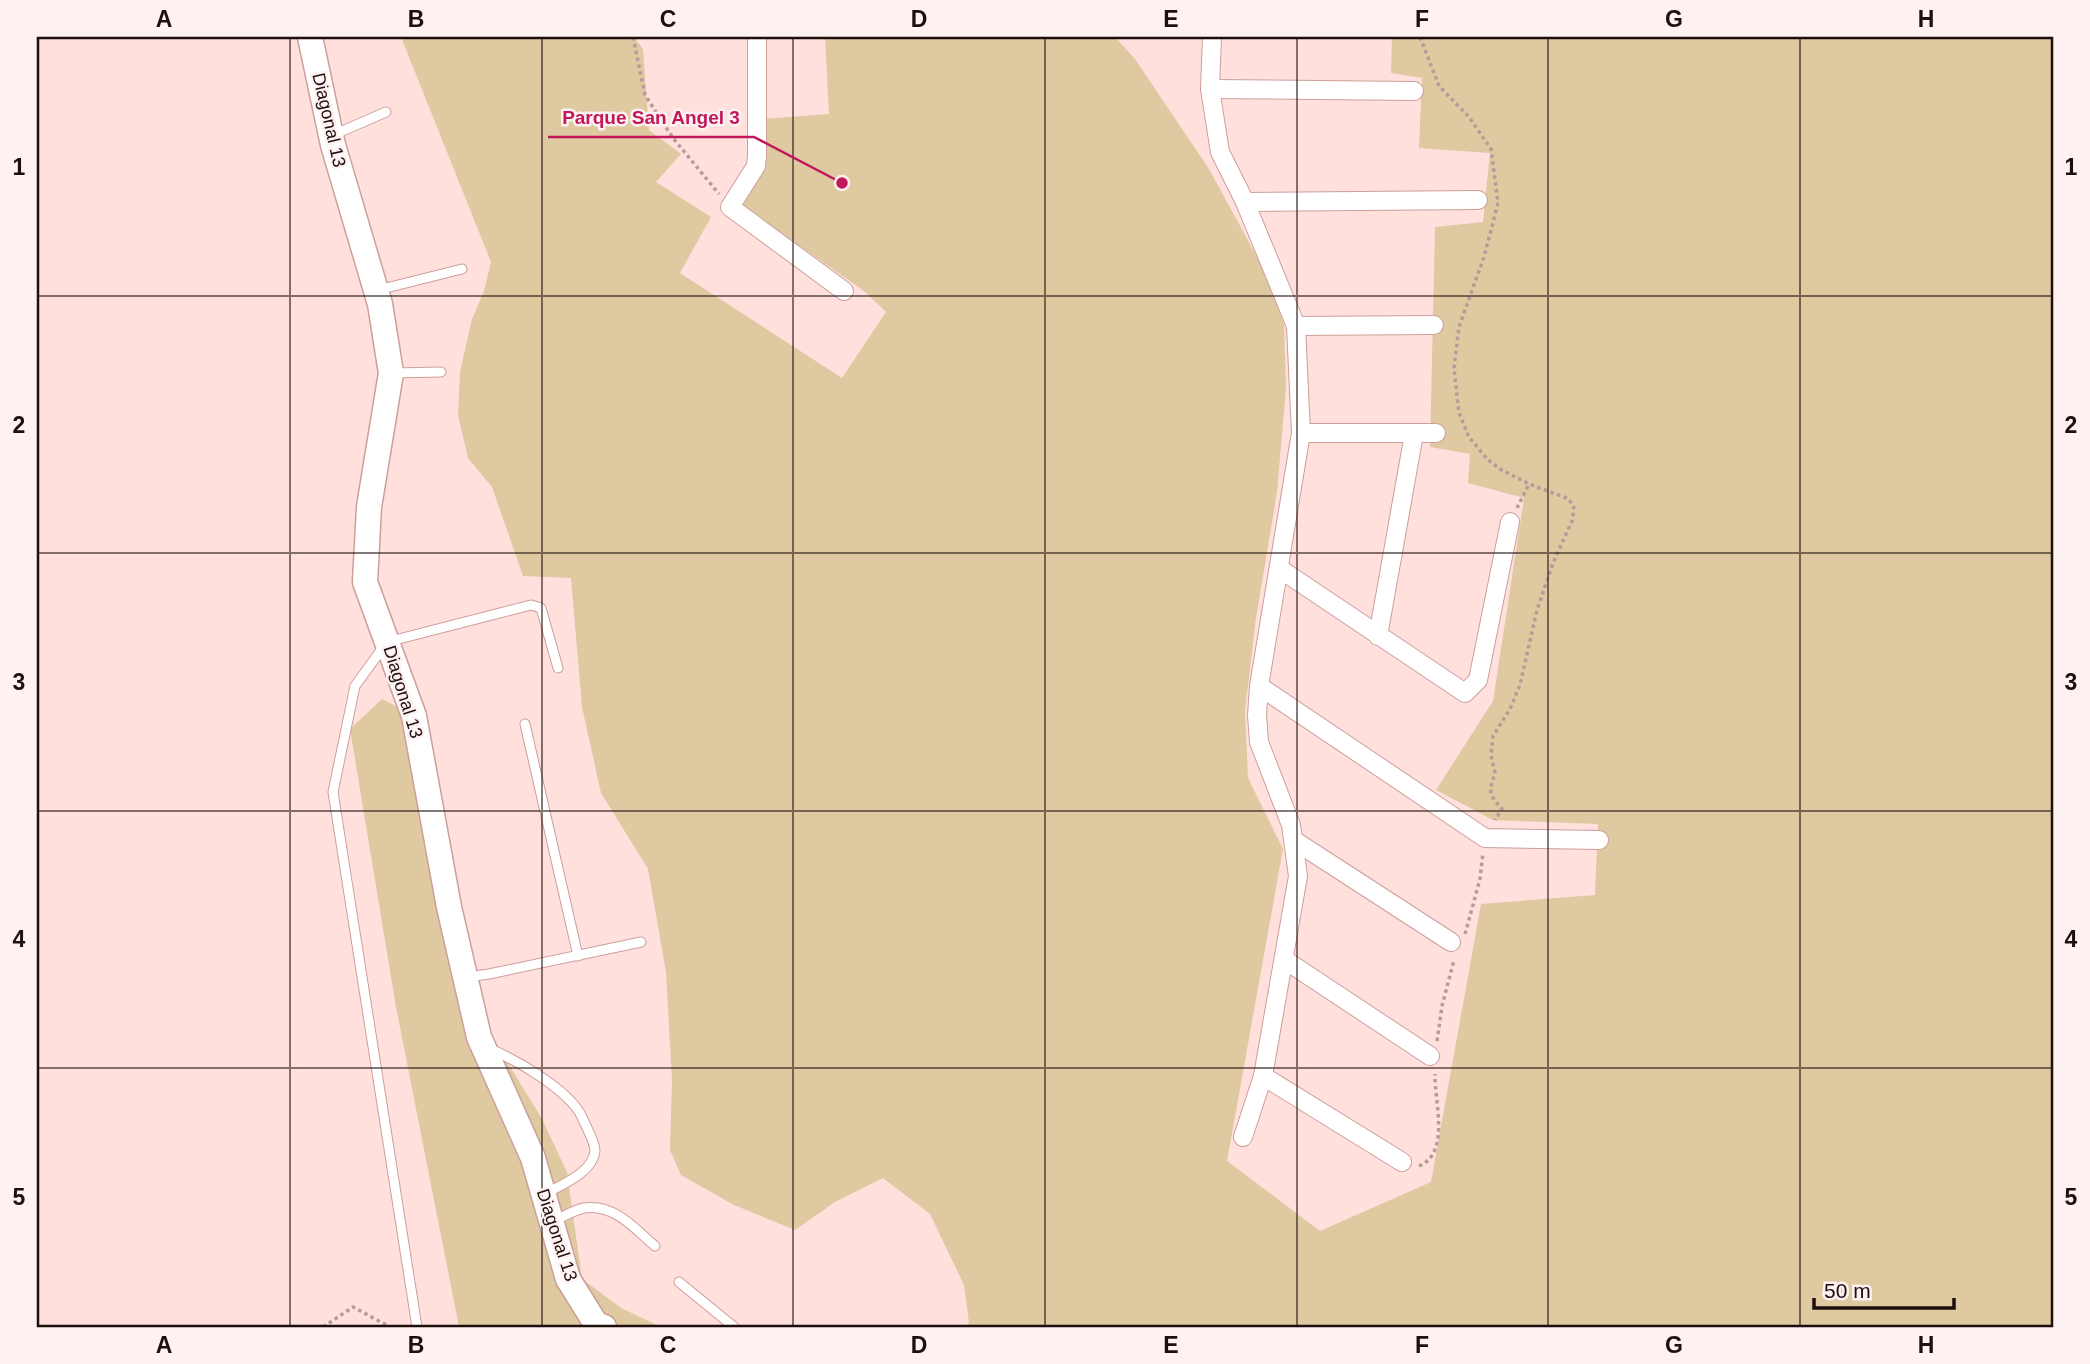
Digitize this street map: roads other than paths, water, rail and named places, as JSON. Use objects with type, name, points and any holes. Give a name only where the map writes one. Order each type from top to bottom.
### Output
[{"type":"street","name":"Diagonal 13","points":[[310,37],[331,136],[376,290],[391,373],[369,507],[365,582],[414,716],[449,907],[483,1046],[533,1158],[568,1279],[596,1324],[604,1327]]},
{"type":"street","points":[[757,37],[756,166],[730,207],[844,291]]},
{"type":"street","points":[[1212,37],[1210,89],[1220,152],[1245,202],[1296,326],[1301,433],[1259,686],[1257,715],[1259,743],[1286,809],[1295,841],[1297,893],[1263,1076],[1243,1137]]},
{"type":"street","points":[[1210,89],[1414,91]]},
{"type":"street","points":[[1245,202],[1478,200]]},
{"type":"street","points":[[1296,326],[1434,325]]},
{"type":"street","points":[[1301,433],[1436,433]]},
{"type":"street","points":[[1378,636],[1414,434]]},
{"type":"street","points":[[1280,569],[1465,693],[1478,680],[1510,522]]},
{"type":"street","points":[[1259,686],[1485,838],[1599,840]]},
{"type":"street","points":[[1295,841],[1458,944]]},
{"type":"street","points":[[1285,960],[1434,1058]]},
{"type":"street","points":[[1263,1076],[1402,1162]]},
{"type":"lane","points":[[331,136],[386,112]]},
{"type":"lane","points":[[376,290],[462,269]]},
{"type":"lane","points":[[391,373],[441,372]]},
{"type":"lane","points":[[417,1327],[333,792],[355,686],[387,642],[531,605],[541,608],[558,668]]},
{"type":"lane","points":[[525,723],[578,956]]},
{"type":"lane","points":[[466,977],[641,942]]},
{"type":"lane","points":[[483,1046],[512,1058],[545,1080],[578,1110],[592,1138],[595,1151],[588,1165],[573,1179],[544,1195]]},
{"type":"lane","points":[[551,1221],[583,1208],[604,1207],[656,1246]]},
{"type":"lane","points":[[679,1282],[734,1327]]},
{"type":"place","name":"Parque San Angel 3","points":[[842,183]]}]
